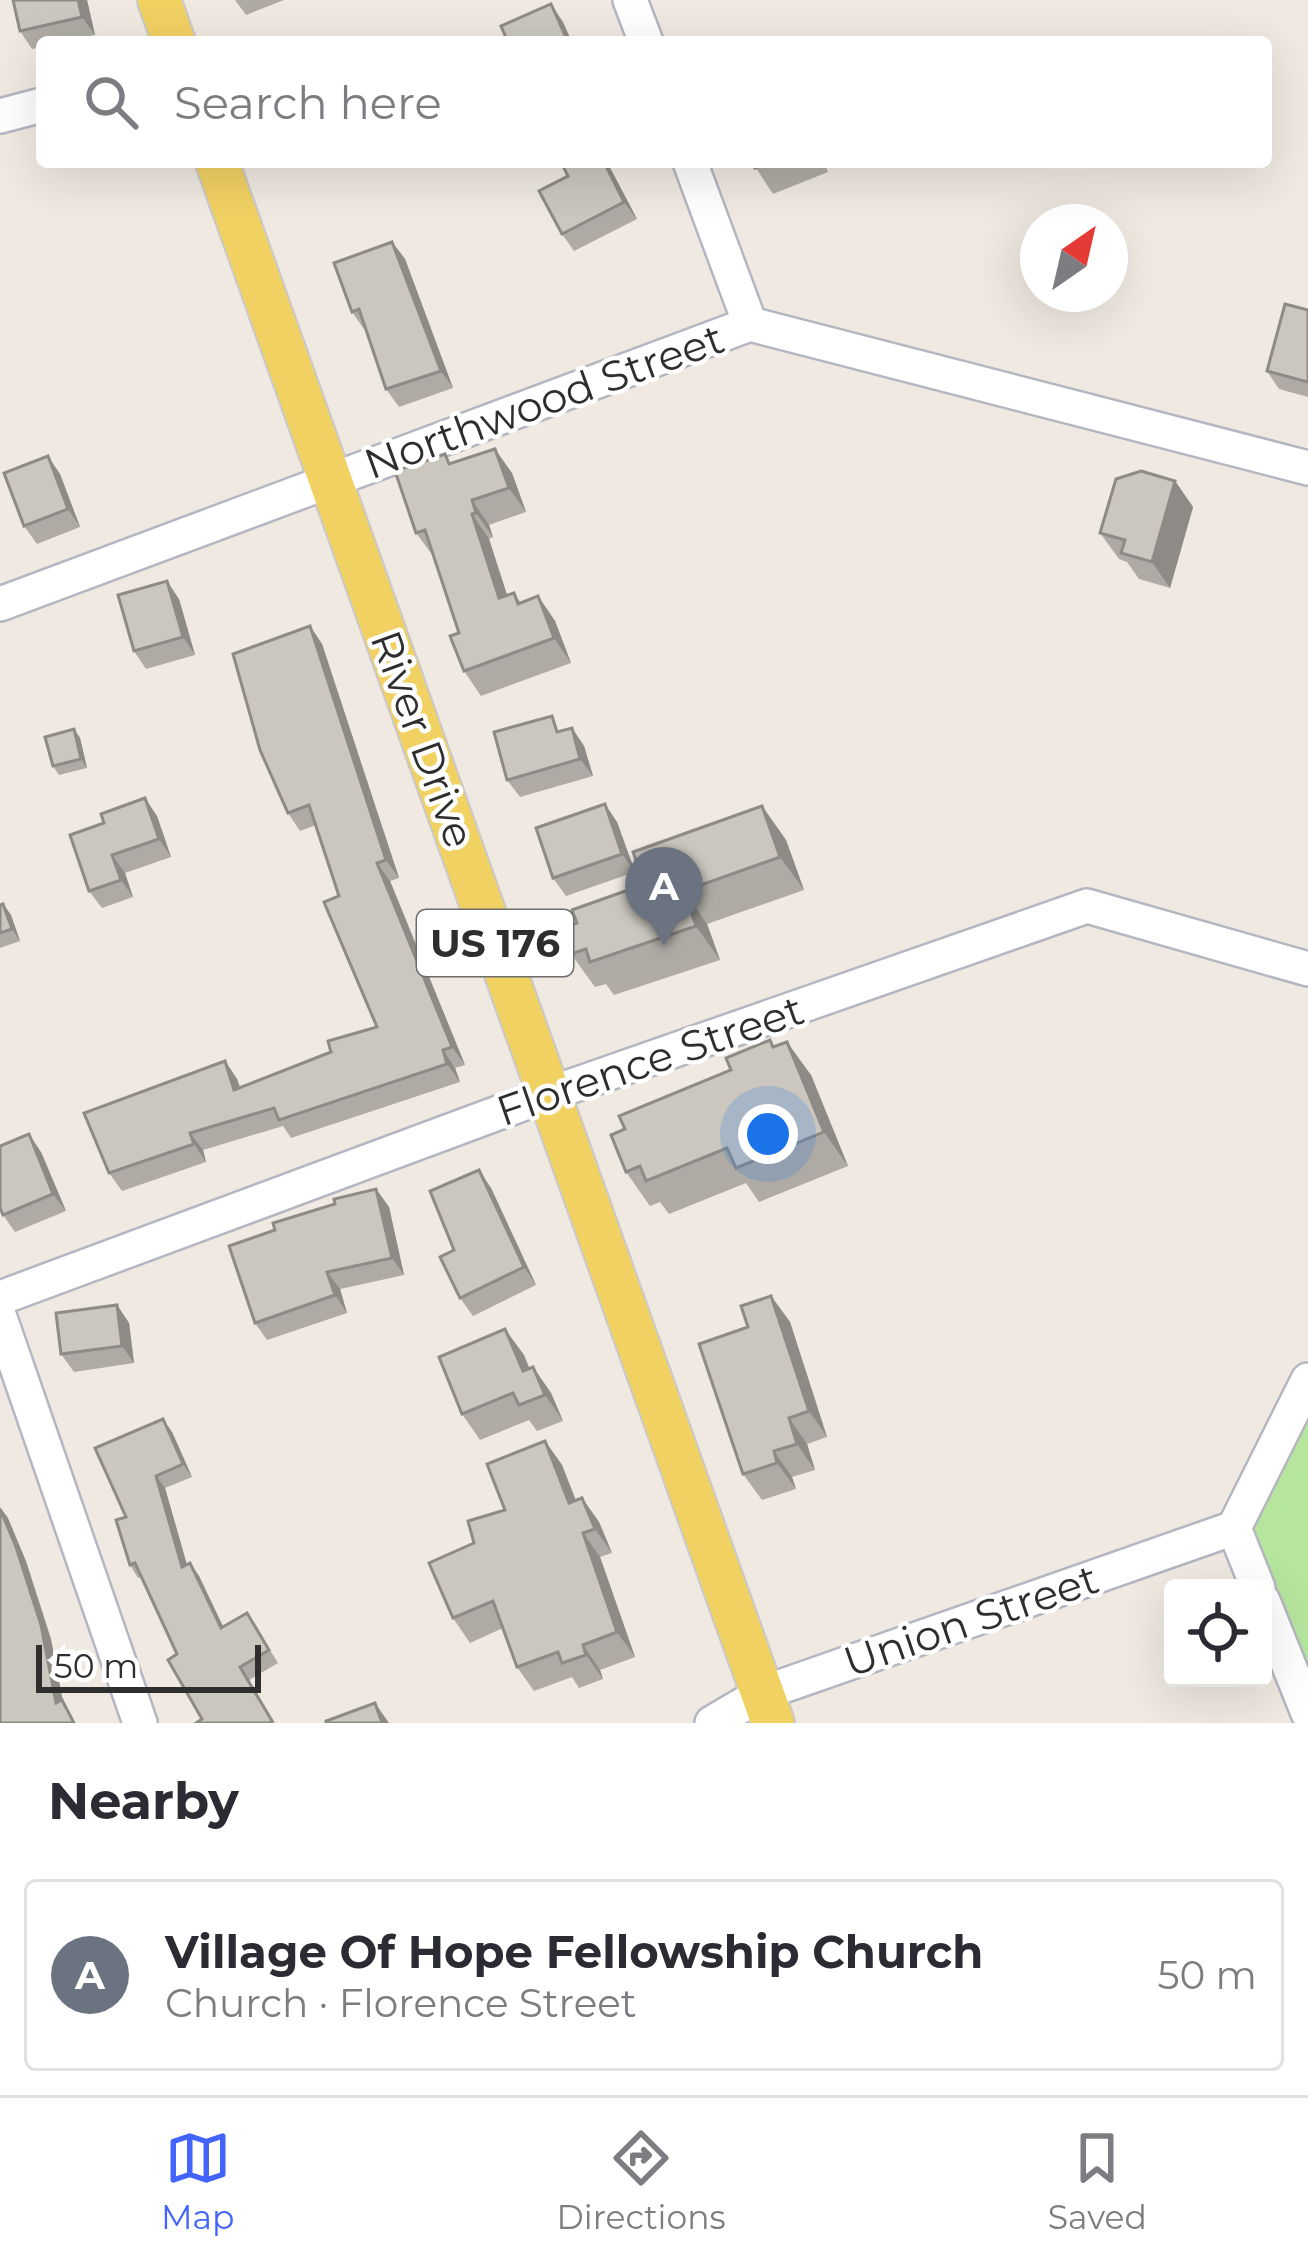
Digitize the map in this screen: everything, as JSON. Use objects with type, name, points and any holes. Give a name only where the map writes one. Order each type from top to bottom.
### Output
[{"type":"main road","points":[[159,0],[172,36]]},
{"type":"main road","name":"River Drive","points":[[219,168],[768,1708]]},
{"type":"street","points":[[630,0],[644,36]]},
{"type":"street","points":[[0,116],[36,107]]},
{"type":"street","points":[[692,168],[750,324]]},
{"type":"street","name":"Northwood Street","points":[[0,604],[750,324],[1308,468]]},
{"type":"street","name":"Florence Street","points":[[0,1298],[549,1094],[1087,906],[1308,969]]},
{"type":"street","points":[[0,1318],[140,1723]]},
{"type":"street","points":[[1254,1579],[1234,1528],[1308,1380]]},
{"type":"street","name":"Union Street","points":[[712,1723],[768,1708],[1234,1528]]},
{"type":"street","points":[[1272,1623],[1308,1713]]},
{"type":"green space","points":[[1308,1380],[1308,1713],[1272,1623],[1272,1579],[1254,1579],[1234,1528]]},
{"type":"building","points":[[13,0],[78,0],[82,17],[20,31]]},
{"type":"building","points":[[551,4],[565,36],[505,36],[501,26]]},
{"type":"building","points":[[564,168],[607,168],[624,202],[562,234],[539,191],[568,176]]},
{"type":"building","points":[[392,242],[441,371],[386,389],[359,309],[352,312],[334,263]]},
{"type":"building","points":[[1285,304],[1308,310],[1308,382],[1267,371]]},
{"type":"building","points":[[495,449],[509,488],[472,500],[476,513],[472,514],[499,598],[514,593],[518,604],[538,596],[554,638],[464,671],[450,636],[459,633],[425,530],[416,533],[395,471],[445,454],[449,464]]},
{"type":"building","points":[[48,456],[68,509],[24,526],[4,473]]},
{"type":"building","points":[[1141,471],[1175,481],[1152,562],[1121,553],[1125,540],[1100,533],[1116,479]]},
{"type":"building","points":[[167,581],[183,637],[134,651],[118,595]]},
{"type":"building","points":[[310,626],[386,860],[377,863],[452,1047],[443,1050],[447,1064],[279,1120],[274,1108],[190,1133],[194,1144],[109,1173],[84,1113],[225,1061],[234,1090],[331,1052],[328,1041],[377,1027],[324,902],[339,896],[309,805],[288,813],[260,750],[233,654]]},
{"type":"building","points":[[552,716],[557,732],[572,728],[580,759],[507,780],[494,732]]},
{"type":"building","points":[[74,729],[81,759],[53,766],[45,737]]},
{"type":"building","points":[[145,798],[159,839],[112,855],[121,880],[89,891],[70,835],[104,823],[101,814]]},
{"type":"building","points":[[605,804],[622,854],[553,878],[536,828]]},
{"type":"building","points":[[762,806],[780,857],[684,891],[696,926],[590,962],[586,949],[571,954],[562,928],[577,923],[572,910],[645,884],[633,852]]},
{"type":"building","points":[[0,905],[12,929],[0,933]]},
{"type":"building","points":[[770,1040],[773,1047],[787,1042],[824,1132],[736,1168],[727,1148],[646,1181],[640,1166],[626,1172],[611,1135],[625,1129],[619,1116],[731,1070],[726,1058]]},
{"type":"building","points":[[29,1134],[53,1194],[3,1215],[0,1146]]},
{"type":"building","points":[[479,1170],[524,1267],[460,1298],[440,1257],[454,1250],[430,1191]]},
{"type":"building","points":[[376,1189],[392,1258],[327,1272],[335,1295],[255,1323],[229,1246],[275,1230],[273,1223],[335,1204],[334,1199]]},
{"type":"building","points":[[771,1296],[809,1411],[789,1418],[797,1444],[774,1451],[777,1463],[743,1474],[699,1344],[748,1327],[741,1306]]},
{"type":"building","points":[[117,1305],[122,1346],[61,1354],[56,1313]]},
{"type":"building","points":[[505,1329],[523,1371],[533,1367],[545,1395],[519,1405],[513,1393],[462,1414],[439,1357]]},
{"type":"building","points":[[163,1419],[183,1464],[156,1476],[182,1567],[190,1563],[221,1628],[247,1613],[269,1650],[240,1667],[270,1723],[196,1723],[202,1719],[168,1660],[177,1654],[135,1563],[130,1565],[116,1520],[126,1517],[95,1448]]},
{"type":"building","points":[[545,1441],[569,1503],[582,1498],[595,1529],[583,1533],[617,1632],[583,1645],[586,1655],[562,1663],[558,1652],[517,1667],[493,1601],[453,1618],[429,1563],[474,1543],[468,1521],[505,1510],[487,1464]]},
{"type":"building","points":[[0,1509],[41,1625],[56,1703],[62,1700],[74,1723],[0,1723]]},
{"type":"building","points":[[375,1703],[382,1723],[326,1723],[326,1721]]},
{"type":"place","name":"Village Of Hope Fellowship Church","points":[[664,946]]}]
